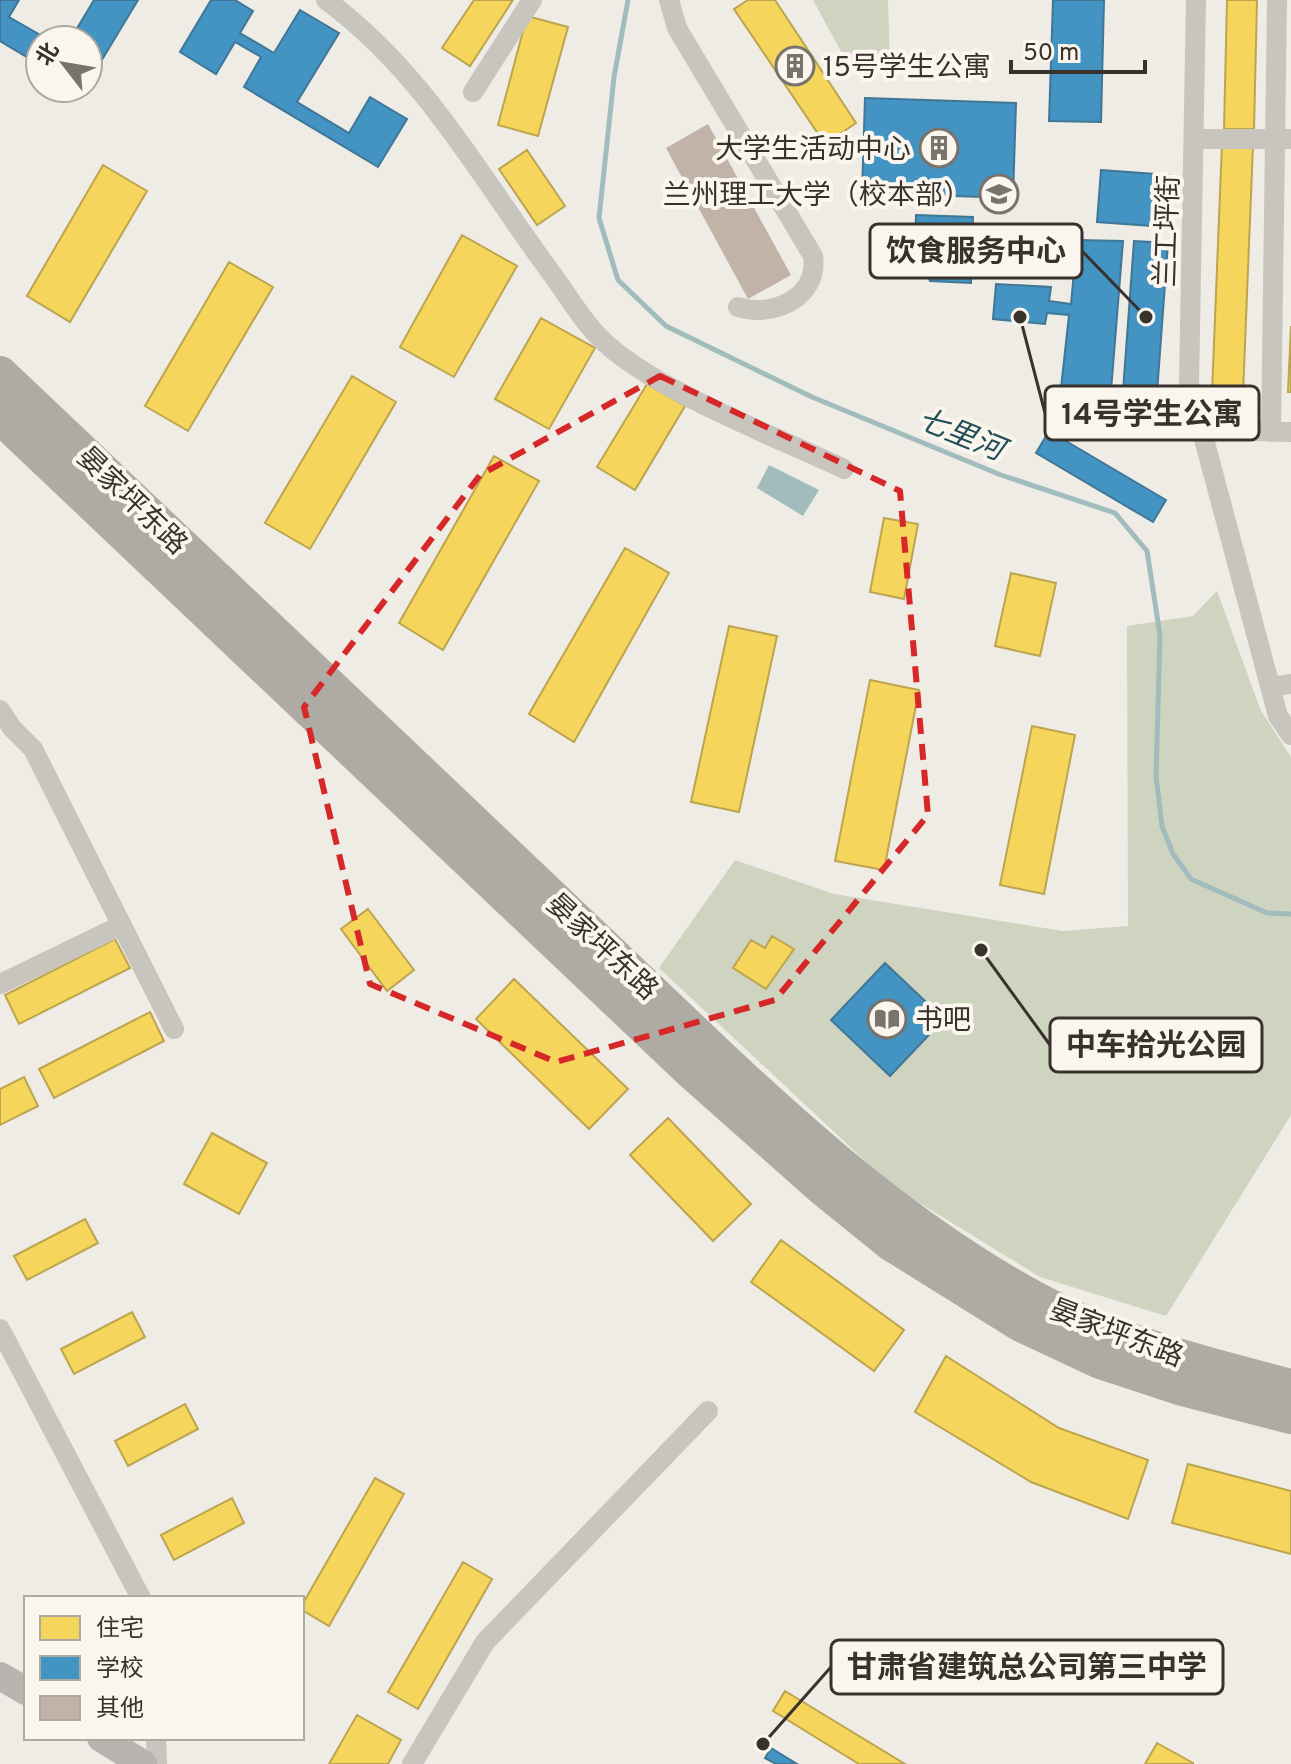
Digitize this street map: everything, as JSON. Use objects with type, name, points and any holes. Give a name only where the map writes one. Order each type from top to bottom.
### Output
[{"type":"highway","name":"晏家坪东路","points":[[0,374],[842,1167],[908,1220],[1035,1299],[1105,1348],[1179,1387],[1291,1416]]},
{"type":"highway","name":"晏家坪东路","points":[[0,416],[678,1059],[823,1188],[891,1243],[1021,1324],[1105,1348],[1187,1360],[1291,1387]]},
{"type":"street","points":[[326,0],[391,55],[438,109],[526,238],[600,338],[643,370],[688,395],[844,469]]},
{"type":"street","points":[[473,92],[532,0]]},
{"type":"street","points":[[669,0],[677,28],[813,256],[809,280],[788,303],[769,311],[738,307]]},
{"type":"street","name":"兰工坪街","points":[[1196,0],[1196,139],[1189,383],[1281,686],[1278,716],[1291,735]]},
{"type":"street","points":[[1201,430],[1281,432],[1283,139],[1277,0]]},
{"type":"street","points":[[1196,139],[1283,139]]},
{"type":"street","points":[[0,710],[12,728],[33,749],[174,1029]]},
{"type":"street","points":[[0,984],[122,925]]},
{"type":"street","points":[[0,1329],[140,1596]]},
{"type":"street","points":[[412,1764],[485,1642],[708,1411]]},
{"type":"street","points":[[0,1676],[24,1690]]},
{"type":"street","points":[[104,1740],[143,1764]]},
{"type":"street","points":[[156,1740],[157,1764]]},
{"type":"highlighted area","points":[[660,376],[900,491],[928,815],[775,1000],[556,1062],[370,984],[304,707],[480,475]]},
{"type":"green space","points":[[813,0],[888,0],[890,66],[849,66]]},
{"type":"green space","points":[[1217,591],[1261,711],[1291,757],[1291,1115],[1166,1316],[1040,1277],[892,1186],[659,968],[735,860],[834,894],[1063,931],[1128,926],[1127,626],[1193,616]]},
{"type":"water","points":[[769,465],[819,490],[803,516],[757,488]]},
{"type":"building: 住宅","points":[[474,0],[513,0],[470,66],[442,48]]},
{"type":"building: 住宅","name":"15号学生公寓","points":[[748,0],[775,0],[856,123],[825,144],[734,9]]},
{"type":"building: 住宅","points":[[1227,0],[1257,0],[1254,129],[1224,129]]},
{"type":"building: 住宅","points":[[527,16],[568,27],[538,136],[498,125]]},
{"type":"building: 住宅","points":[[1222,144],[1253,145],[1243,394],[1212,393]]},
{"type":"building: 住宅","points":[[527,150],[565,206],[537,225],[499,169]]},
{"type":"building: 住宅","points":[[103,165],[147,191],[70,322],[27,296]]},
{"type":"building: 住宅","points":[[462,235],[517,266],[454,377],[400,347]]},
{"type":"building: 住宅","points":[[229,262],[273,287],[188,431],[145,406]]},
{"type":"building: 住宅","points":[[541,318],[595,348],[549,429],[495,399]]},
{"type":"building: 住宅","points":[[1291,326],[1291,392],[1288,392]]},
{"type":"building: 住宅","points":[[352,376],[396,402],[310,549],[265,523]]},
{"type":"building: 住宅","points":[[647,384],[685,406],[635,490],[597,467]]},
{"type":"building: 住宅","points":[[494,456],[539,481],[443,650],[399,623]]},
{"type":"building: 住宅","points":[[884,518],[918,524],[904,599],[870,592]]},
{"type":"building: 住宅","points":[[625,548],[669,573],[574,742],[529,714]]},
{"type":"building: 住宅","points":[[1011,573],[1056,583],[1040,656],[995,646]]},
{"type":"building: 住宅","points":[[729,626],[777,636],[739,812],[691,802]]},
{"type":"building: 住宅","points":[[870,680],[919,690],[884,870],[835,861]]},
{"type":"building: 住宅","points":[[1032,726],[1075,735],[1044,894],[1000,885]]},
{"type":"building: 住宅","points":[[368,909],[414,970],[387,991],[341,929]]},
{"type":"building: 住宅","points":[[772,936],[794,949],[766,989],[733,968],[751,940],[765,948]]},
{"type":"building: 住宅","points":[[115,939],[130,968],[19,1024],[5,995]]},
{"type":"building: 住宅","points":[[514,979],[628,1089],[589,1129],[476,1019]]},
{"type":"building: 住宅","points":[[150,1012],[164,1041],[54,1098],[39,1069]]},
{"type":"building: 住宅","points":[[24,1077],[38,1106],[0,1125],[0,1089]]},
{"type":"building: 住宅","points":[[668,1118],[751,1204],[713,1241],[630,1155]]},
{"type":"building: 住宅","points":[[212,1133],[267,1163],[239,1214],[184,1184]]},
{"type":"building: 住宅","points":[[85,1219],[98,1243],[27,1280],[14,1256]]},
{"type":"building: 住宅","points":[[781,1240],[904,1330],[874,1371],[751,1282]]},
{"type":"building: 住宅","points":[[132,1312],[145,1337],[74,1374],[61,1349]]},
{"type":"building: 住宅","points":[[946,1356],[1059,1428],[1148,1460],[1128,1519],[1031,1482],[915,1412]]},
{"type":"building: 住宅","points":[[185,1404],[198,1429],[128,1466],[115,1441]]},
{"type":"building: 住宅","points":[[1188,1464],[1291,1491],[1291,1554],[1172,1523]]},
{"type":"building: 住宅","points":[[375,1478],[404,1494],[329,1626],[304,1611],[304,1602]]},
{"type":"building: 住宅","points":[[232,1498],[244,1523],[174,1560],[161,1535]]},
{"type":"building: 住宅","points":[[463,1562],[492,1579],[418,1709],[388,1692]]},
{"type":"building: 住宅","points":[[785,1691],[905,1764],[859,1764],[773,1711]]},
{"type":"building: 住宅","points":[[357,1715],[401,1740],[388,1764],[329,1764]]},
{"type":"building: 住宅","points":[[1157,1743],[1193,1763],[1193,1764],[1145,1764]]},
{"type":"building: 学校","points":[[0,0],[19,0],[9,17],[24,26],[24,55],[0,41]]},
{"type":"building: 学校","points":[[94,0],[138,0],[104,56],[104,24],[80,24]]},
{"type":"building: 学校","points":[[211,0],[235,0],[253,11],[240,33],[274,53],[300,10],[339,33],[297,102],[349,133],[370,97],[407,119],[378,167],[244,87],[261,57],[235,42],[216,74],[180,52]]},
{"type":"building: 学校","points":[[1053,0],[1104,0],[1101,122],[1049,121]]},
{"type":"building: 学校","name":"大学生活动中心","points":[[865,98],[1016,103],[1013,198],[862,193]]},
{"type":"building: 学校","points":[[1101,170],[1169,175],[1165,227],[1097,222]]},
{"type":"building: 学校","points":[[916,215],[973,217],[971,283],[930,281],[915,248]]},
{"type":"building: 学校","points":[[1077,240],[1123,241],[1111,391],[1061,388],[1069,315],[1047,313],[1045,324],[993,319],[996,284],[1051,287],[1049,301],[1071,304]]},
{"type":"building: 学校","points":[[1134,241],[1168,243],[1157,393],[1123,391]]},
{"type":"building: 学校","points":[[1049,431],[1166,500],[1153,522],[1036,453]]},
{"type":"building: 学校","name":"书吧","points":[[885,963],[944,1019],[890,1076],[831,1020]]},
{"type":"building: 学校","points":[[771,1748],[797,1764],[776,1764],[765,1758]]},
{"type":"building: 其他","points":[[708,124],[791,275],[748,299],[666,148]]},
{"type":"waterway","name":"七里河","points":[[628,0],[614,77],[599,218],[618,280],[666,326],[812,397],[1001,475],[1115,513],[1147,551],[1160,635],[1156,776],[1162,826],[1173,854],[1191,879],[1267,913],[1291,914]]},
{"type":"place","name":"15号学生公寓","points":[[795,66]]},
{"type":"place","name":"大学生活动中心","points":[[939,148]]},
{"type":"place","name":"兰州理工大学（校本部）","points":[[999,194]]},
{"type":"place","name":"14号学生公寓","points":[[1020,317]]},
{"type":"place","name":"饮食服务中心","points":[[1146,317]]},
{"type":"place","name":"中车·拾光公园","points":[[981,950]]},
{"type":"place","name":"书吧","points":[[887,1019]]},
{"type":"place","name":"甘肃省建筑总公司第三中学","points":[[763,1744]]}]
